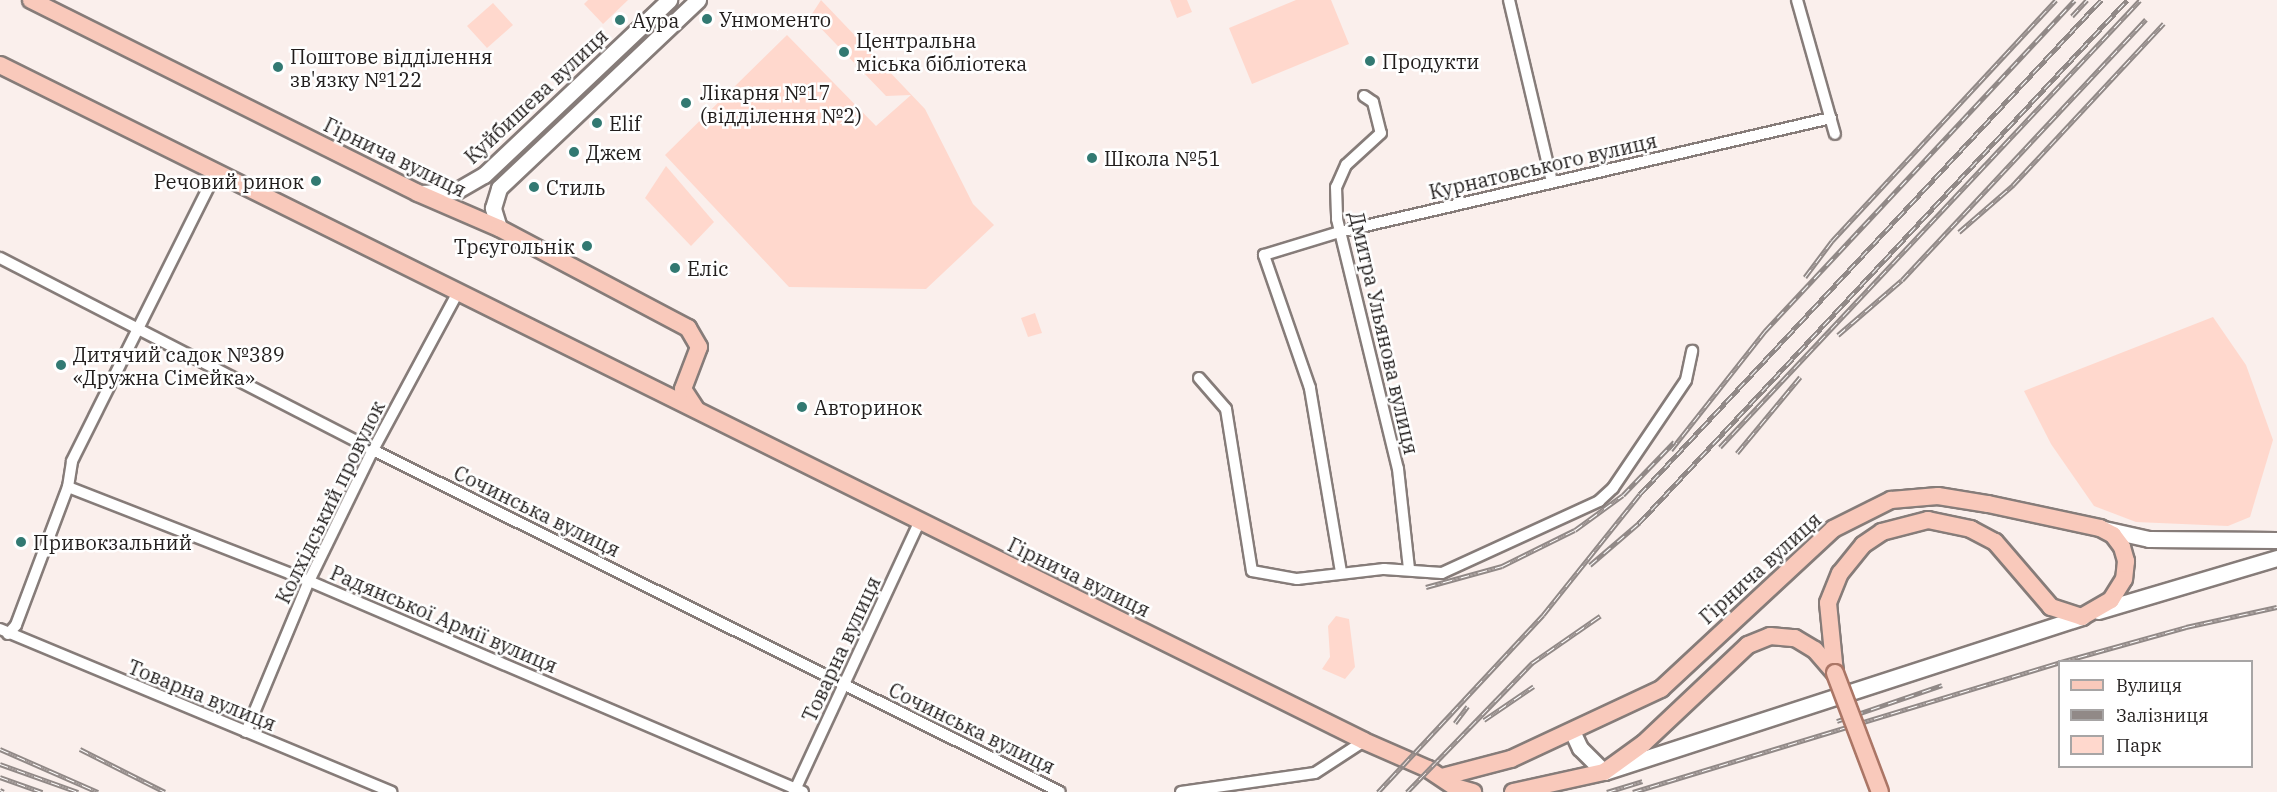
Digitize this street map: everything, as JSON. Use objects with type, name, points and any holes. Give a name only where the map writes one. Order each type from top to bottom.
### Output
[{"type":"main road","name":"Гірнича вулиця","points":[[31,0],[418,193],[499,228],[688,327],[699,347],[685,378]]},
{"type":"main road","name":"Куйбишева вулиця","points":[[418,193],[456,191],[484,175],[669,0]]},
{"type":"main road","name":"Куйбишева вулиця","points":[[499,188],[698,0]]},
{"type":"main road","name":"Гірнича вулиця","points":[[0,65],[1364,741],[1442,777],[1455,787],[1473,792]]},
{"type":"main road","points":[[484,175],[487,186],[499,188],[493,208],[499,228]]},
{"type":"main road","points":[[654,389],[670,389],[685,378]]},
{"type":"main road","points":[[685,378],[685,396],[699,412]]},
{"type":"main road","name":"Гірнича вулиця","points":[[1442,777],[1511,759],[1661,689],[1803,554],[1865,510],[1912,496],[1938,496],[2149,539],[2277,540]]},
{"type":"main road","points":[[1881,792],[1835,672],[1828,603],[1840,573],[1863,545],[1905,524],[1928,520],[1971,529],[1995,542],[2051,608],[2088,615],[2111,600],[2120,586],[2126,561],[2113,535],[2100,528]]},
{"type":"main road","points":[[1513,792],[1604,772],[2088,615],[2277,558]]},
{"type":"main road","points":[[1604,772],[1644,743],[1748,645],[1770,636],[1795,638],[1815,650],[1835,672]]},
{"type":"main road","points":[[1572,730],[1580,748],[1604,772]]},
{"type":"street","points":[[1509,0],[1552,182]]},
{"type":"street","points":[[1797,0],[1835,134]]},
{"type":"street","name":"Дмитра Ульянова вулиця","points":[[1364,96],[1373,102],[1381,133],[1350,159],[1340,180],[1336,200],[1340,231],[1398,469],[1409,568]]},
{"type":"street","name":"Курнатовського вулиця","points":[[1341,572],[1310,388],[1264,255],[1340,231],[1831,118]]},
{"type":"street","points":[[4,632],[16,625],[68,487],[72,461],[136,328],[216,172]]},
{"type":"street","name":"Сочинська вулиця","points":[[0,258],[373,450],[1060,792]]},
{"type":"street","name":"Колхідський провулок","points":[[246,732],[309,581],[373,450],[458,292]]},
{"type":"street","points":[[1199,378],[1226,408],[1252,571],[1298,579],[1341,572],[1409,568],[1432,573],[1451,571],[1580,512],[1613,488],[1686,380],[1692,351]]},
{"type":"street","name":"Радянської Армії вулиця","points":[[68,487],[309,581],[798,791]]},
{"type":"street","name":"Товарна вулиця","points":[[798,791],[844,684],[920,521]]},
{"type":"street","name":"Товарна вулиця","points":[[4,632],[391,792]]},
{"type":"street","points":[[1181,792],[1315,773],[1364,741]]},
{"type":"green space","points":[[588,0],[628,0],[603,24],[584,4]]},
{"type":"green space","points":[[821,0],[925,109],[973,204],[994,225],[926,289],[789,287],[665,155],[787,35],[876,126],[911,95],[886,96],[810,17]]},
{"type":"green space","points":[[1170,0],[1187,0],[1192,12],[1177,18]]},
{"type":"green space","points":[[1296,0],[1331,0],[1349,44],[1252,84],[1229,28]]},
{"type":"green space","points":[[493,3],[513,25],[487,48],[467,26]]},
{"type":"green space","points":[[666,166],[714,222],[691,246],[645,198]]},
{"type":"green space","points":[[1035,313],[1042,333],[1028,337],[1021,318]]},
{"type":"green space","points":[[2213,317],[2246,365],[2273,440],[2250,517],[2228,526],[2136,522],[2094,506],[2051,444],[2024,391]]},
{"type":"green space","points":[[1336,616],[1349,619],[1355,667],[1345,679],[1322,669],[1330,657],[1328,626]]},
{"type":"railway","points":[[1805,277],[1832,241],[2056,0]]},
{"type":"railway","points":[[1671,450],[1765,331],[2075,0]]},
{"type":"railway","points":[[2072,16],[2087,0]]},
{"type":"railway","points":[[1378,792],[1543,615],[1640,494],[2101,0]]},
{"type":"railway","points":[[1590,565],[1639,523],[2127,0]]},
{"type":"railway","points":[[1720,447],[2140,0]]},
{"type":"railway","points":[[1838,335],[1902,280],[2146,19]]},
{"type":"railway","points":[[1959,232],[2013,185],[2164,23]]},
{"type":"railway","points":[[1737,453],[1800,377]]},
{"type":"railway","points":[[1426,587],[1502,566],[1575,530],[1623,495],[1674,442]]},
{"type":"railway","points":[[2068,660],[2186,627],[2277,607]]},
{"type":"railway","points":[[1407,792],[1532,663],[1600,616]]},
{"type":"railway","points":[[1633,792],[2058,663]]},
{"type":"railway","points":[[1837,721],[1942,685]]},
{"type":"railway","points":[[1484,720],[1534,686]]},
{"type":"railway","points":[[1455,723],[1468,706]]},
{"type":"railway","points":[[0,749],[98,792]]},
{"type":"railway","points":[[80,749],[165,792]]},
{"type":"railway","points":[[0,764],[78,792]]},
{"type":"railway","points":[[0,777],[42,792]]},
{"type":"railway","points":[[1607,792],[1642,781]]},
{"type":"railway","points":[[0,790],[4,792]]},
{"type":"place","name":"Унмоменто","points":[[707,19]]},
{"type":"place","name":"Аура","points":[[620,20]]},
{"type":"place","name":"Центральна міська бібліотека","points":[[844,52]]},
{"type":"place","name":"Продукти","points":[[1370,61]]},
{"type":"place","name":"Поштове відділення зв'язку №122","points":[[278,67]]},
{"type":"place","name":"Лікарня №17 (відділення №2)","points":[[686,103]]},
{"type":"place","name":"Elif","points":[[597,123]]},
{"type":"place","name":"Джем","points":[[574,152]]},
{"type":"place","name":"Школа №51","points":[[1092,158]]},
{"type":"place","name":"Речовий ринок","points":[[316,181]]},
{"type":"place","name":"Стиль","points":[[534,187]]},
{"type":"place","name":"Трєугольнік","points":[[587,246]]},
{"type":"place","name":"Еліс","points":[[675,268]]},
{"type":"place","name":"Дитячий садок №389 «Дружна Сімейка»","points":[[61,365]]},
{"type":"place","name":"Авторинок","points":[[802,407]]},
{"type":"place","name":"Привокзальний","points":[[21,542]]}]
